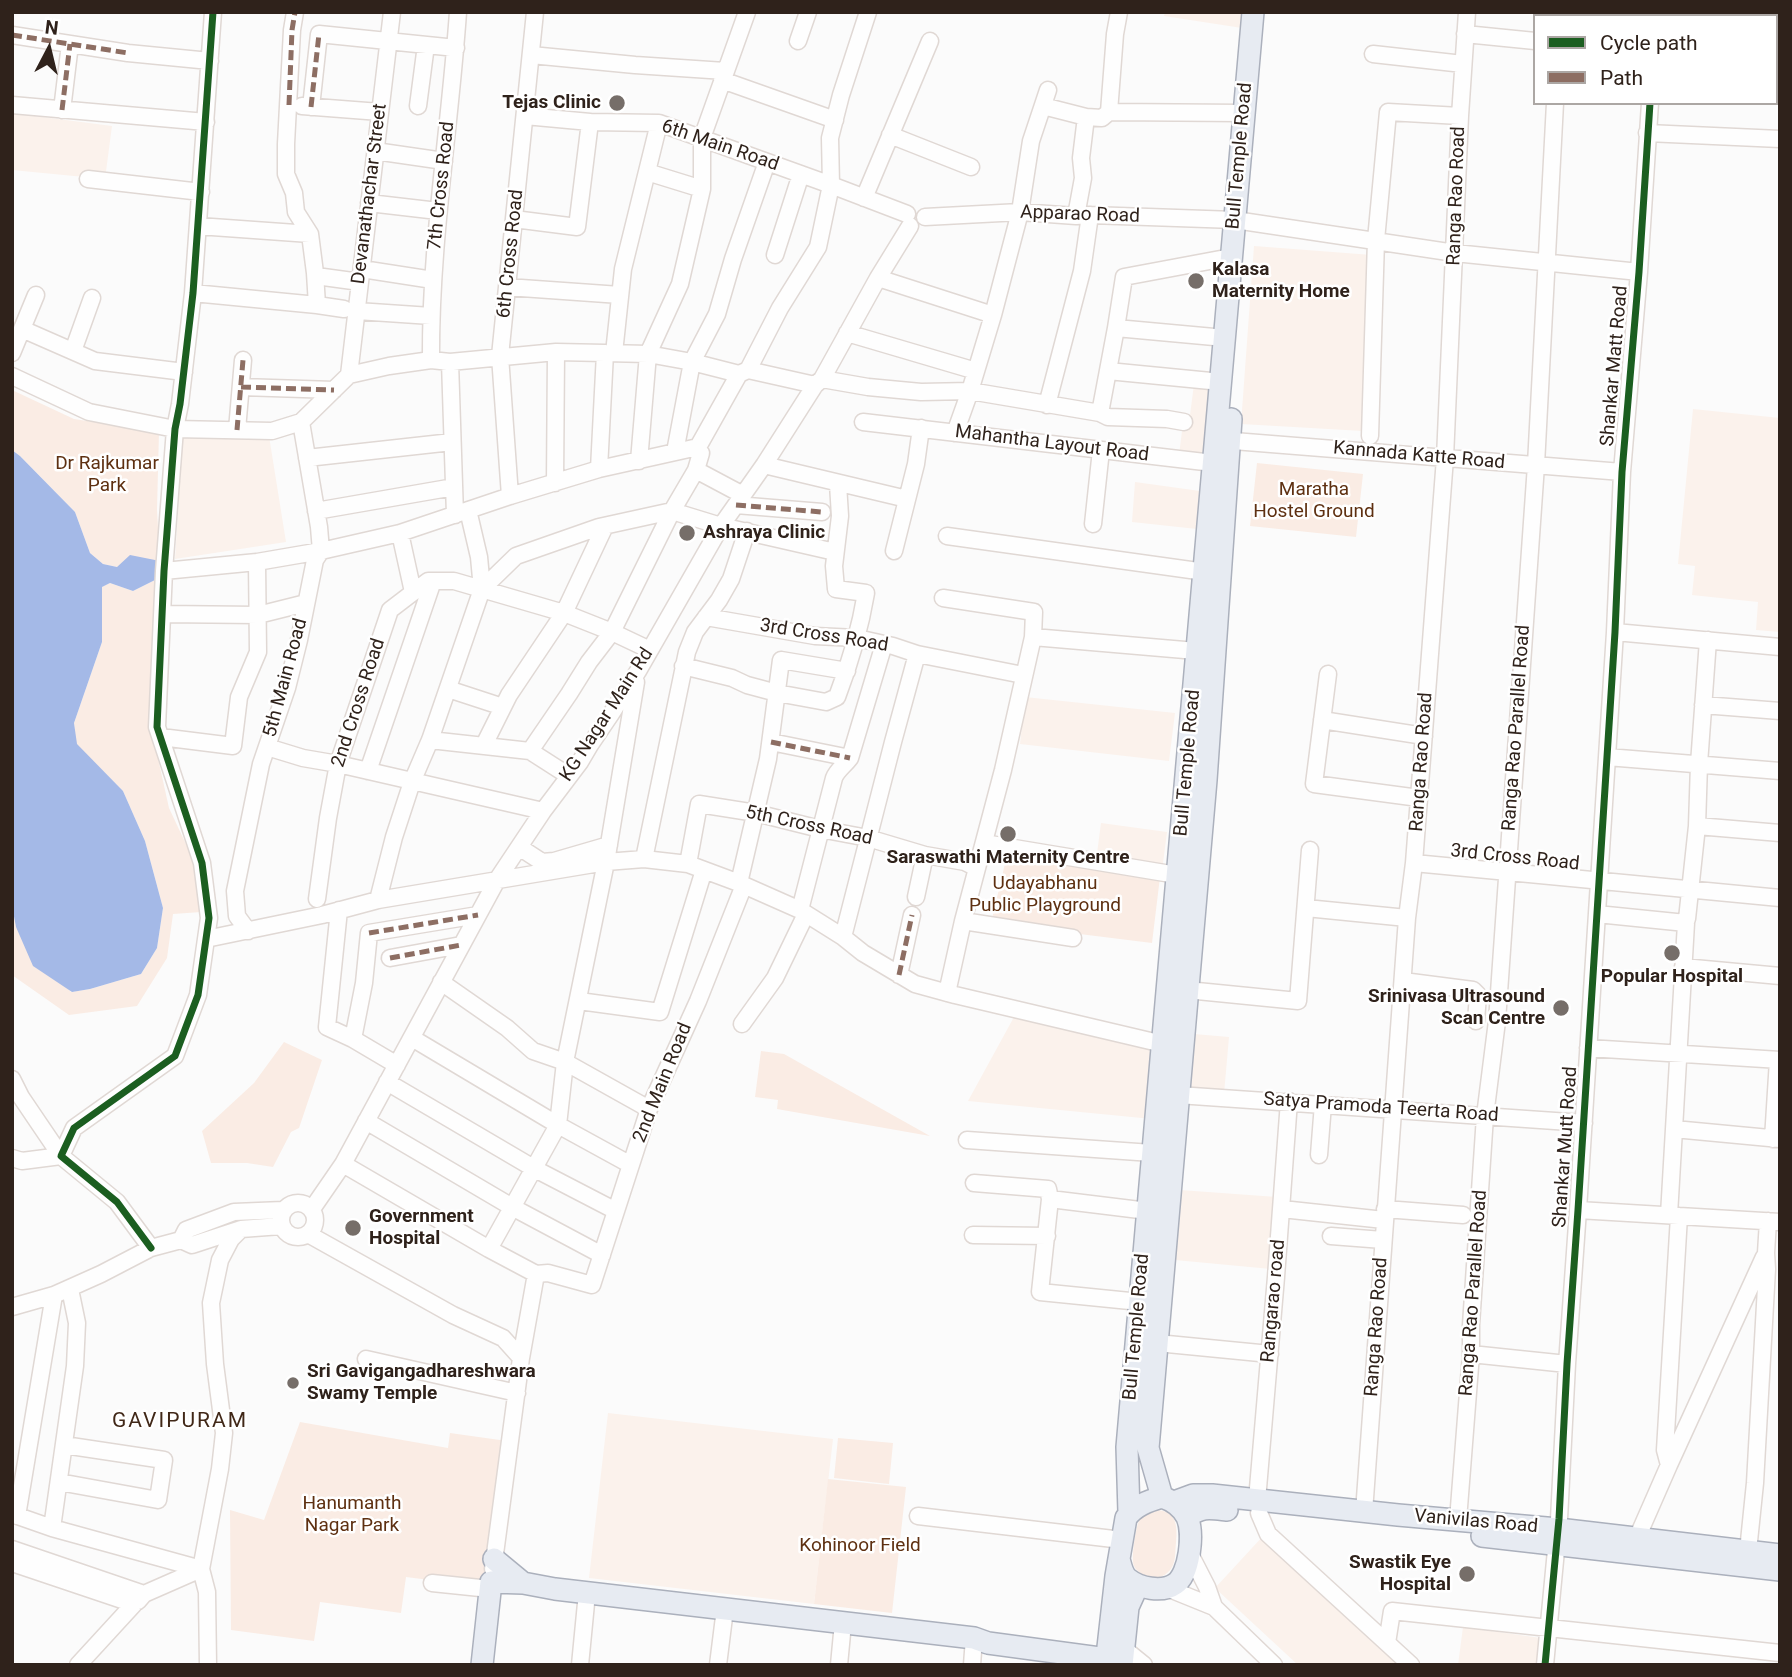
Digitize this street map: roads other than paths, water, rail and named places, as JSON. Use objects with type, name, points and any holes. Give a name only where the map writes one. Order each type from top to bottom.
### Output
[{"type":"main road","name":"Bull Temple Road","points":[[1206,652],[1205,572],[1213,463],[1223,440],[1221,382],[1231,257],[1241,220],[1244,113],[1254,12]]},
{"type":"main road","name":"Bull Temple Road","points":[[1129,1513],[1127,1447],[1152,1153],[1163,1044],[1187,877],[1241,220],[1266,12]]},
{"type":"main road","name":"Bull Temple Road","points":[[1174,1505],[1148,1448],[1187,989],[1187,877]]},
{"type":"main road","name":"Vanivilas Road","points":[[1174,1505],[1184,1497],[1212,1495],[1258,1507],[1395,1528],[1557,1537],[1637,1538],[1780,1555]]},
{"type":"main road","points":[[1115,1657],[1121,1550],[1126,1518],[1142,1504],[1174,1505],[1191,1530],[1189,1552],[1182,1576],[1177,1583],[1167,1588],[1138,1585],[1127,1578],[1121,1568],[1121,1550]]},
{"type":"main road","name":"Vanivilas Road","points":[[1258,1507],[1364,1511],[1458,1520],[1780,1570]]},
{"type":"main road","points":[[494,1559],[523,1583]]},
{"type":"main road","points":[[482,1665],[491,1586],[523,1583],[587,1593],[974,1638],[985,1634],[1115,1657]]},
{"type":"main road","points":[[1115,1657],[1128,1607],[1138,1585]]},
{"type":"street","points":[[61,1156],[74,1128],[174,1056],[198,995],[209,918],[202,863],[158,727],[164,571],[175,429],[194,293],[213,12]]},
{"type":"street","points":[[295,12],[286,174],[294,193],[296,212],[310,234],[317,304]]},
{"type":"street","name":"Devanathachar Street","points":[[349,375],[350,310],[361,276],[392,12]]},
{"type":"street","name":"7th Cross Road","points":[[430,360],[430,316],[458,12]]},
{"type":"street","name":"6th Cross Road","points":[[510,496],[500,356],[535,12]]},
{"type":"street","points":[[639,461],[648,354],[680,284],[702,189],[702,138],[746,12]]},
{"type":"street","points":[[798,41],[808,12]]},
{"type":"street","points":[[164,571],[257,562],[400,533],[599,469],[698,447],[818,247],[831,185],[830,138],[868,12]]},
{"type":"street","points":[[1109,112],[1119,12]]},
{"type":"street","name":"Ranga Rao Road","points":[[1364,1511],[1407,918],[1414,863],[1445,458],[1466,12]]},
{"type":"street","points":[[12,34],[128,53],[210,61]]},
{"type":"street","points":[[312,107],[319,34],[456,48]]},
{"type":"street","points":[[1465,34],[1533,41]]},
{"type":"street","points":[[864,198],[930,41]]},
{"type":"street","points":[[62,110],[70,44]]},
{"type":"street","points":[[418,106],[426,45]]},
{"type":"street","points":[[1373,54],[1463,64]]},
{"type":"street","points":[[531,55],[723,75],[835,120]]},
{"type":"street","points":[[955,433],[993,315],[1020,212],[1031,141],[1045,98],[1086,117],[1102,118],[1109,112],[1244,113]]},
{"type":"street","points":[[12,105],[206,122]]},
{"type":"street","points":[[289,105],[380,112]]},
{"type":"street","name":"Ranga Rao Parallel Road","points":[[1458,1520],[1485,1116],[1497,1021],[1536,465],[1555,105]]},
{"type":"street","name":"Shankar Matt Road","points":[[1615,632],[1622,472],[1650,105]]},
{"type":"street","points":[[1370,436],[1376,240],[1388,113],[1460,116]]},
{"type":"street","name":"6th Main Road","points":[[525,116],[590,122],[659,123],[831,185],[909,220]]},
{"type":"street","points":[[1047,405],[1082,271],[1081,158],[1086,117]]},
{"type":"street","points":[[514,219],[577,227],[590,122]]},
{"type":"street","points":[[599,469],[610,353],[623,269],[659,123]]},
{"type":"street","points":[[1647,133],[1780,139]]},
{"type":"street","points":[[890,135],[971,167]]},
{"type":"street","points":[[375,151],[444,161]]},
{"type":"street","points":[[675,452],[692,362],[717,314],[767,162]]},
{"type":"street","points":[[647,172],[702,189]]},
{"type":"street","points":[[775,255],[801,174]]},
{"type":"street","points":[[88,179],[201,192]]},
{"type":"street","points":[[369,203],[439,211]]},
{"type":"street","name":"Apparao Road","points":[[909,220],[911,210],[917,209],[923,212],[925,217],[1020,212],[1241,220],[1455,253],[1639,272]]},
{"type":"street","name":"KG Nagar Main Rd","points":[[312,1209],[343,1164],[497,880],[542,811],[580,762],[611,715],[721,526],[819,382],[909,220]]},
{"type":"street","points":[[198,226],[310,234]]},
{"type":"street","points":[[1100,413],[1124,277],[1231,257]]},
{"type":"street","points":[[316,276],[433,280]]},
{"type":"street","points":[[878,278],[993,315]]},
{"type":"street","points":[[507,287],[620,295]]},
{"type":"street","points":[[194,293],[430,316]]},
{"type":"street","points":[[12,353],[36,295]]},
{"type":"street","points":[[73,351],[92,298]]},
{"type":"street","points":[[22,328],[95,361],[184,372]]},
{"type":"street","points":[[1116,328],[1225,338]]},
{"type":"street","points":[[848,333],[976,371]]},
{"type":"street","points":[[555,483],[556,352]]},
{"type":"street","points":[[12,376],[89,412],[175,429],[272,431],[300,422],[349,375],[389,366],[430,360],[450,362],[556,352],[648,354],[744,372],[819,382],[920,392],[970,391],[1100,413],[1108,417],[1184,422]]},
{"type":"street","points":[[237,430],[243,360]]},
{"type":"street","points":[[379,900],[394,836],[482,589],[479,557],[461,513],[454,487],[450,362]]},
{"type":"street","points":[[1108,371],[1221,382]]},
{"type":"street","points":[[241,387],[334,390]]},
{"type":"street","name":"5th Main Road","points":[[248,931],[237,916],[235,891],[261,764],[287,688],[315,560],[321,551],[300,422]]},
{"type":"street","name":"Mahantha Layout Road","points":[[863,422],[1213,463]]},
{"type":"street","points":[[894,551],[916,464],[921,428]]},
{"type":"street","name":"Kannada Katte Road","points":[[1223,440],[1622,472]]},
{"type":"street","points":[[307,458],[452,442]]},
{"type":"street","points":[[1093,524],[1101,450]]},
{"type":"street","points":[[530,751],[612,632],[672,511],[696,470],[701,453]]},
{"type":"street","points":[[764,465],[907,499]]},
{"type":"street","points":[[696,470],[740,500],[822,513]]},
{"type":"street","points":[[683,666],[777,693],[826,702],[837,697],[857,638],[866,593],[836,589],[835,552],[840,519],[838,484]]},
{"type":"street","points":[[316,511],[454,487]]},
{"type":"street","points":[[482,589],[516,556],[605,526],[672,511],[721,526],[835,552]]},
{"type":"street","points":[[484,745],[509,695],[564,613],[605,526]]},
{"type":"street","points":[[644,859],[687,652],[695,632],[731,579],[747,531]]},
{"type":"street","points":[[400,533],[413,592]]},
{"type":"street","points":[[947,536],[1205,572]]},
{"type":"street","points":[[161,737],[233,746],[240,697],[258,652],[257,562]]},
{"type":"street","name":"2nd Cross Road","points":[[317,899],[338,764],[390,610],[428,581],[433,581]]},
{"type":"street","points":[[368,771],[433,581],[454,581],[564,613],[650,650]]},
{"type":"street","points":[[943,598],[1034,612],[1032,637],[1003,770],[947,993]]},
{"type":"street","points":[[163,614],[258,615],[306,603]]},
{"type":"street","name":"3rd Cross Road","points":[[706,617],[815,636],[857,638],[917,654],[1023,675]]},
{"type":"street","points":[[1615,632],[1780,647]]},
{"type":"street","name":"Shankar Mutt Road","points":[[1545,1665],[1557,1537],[1615,632]]},
{"type":"street","points":[[1032,637],[1206,652]]},
{"type":"street","points":[[1669,1465],[1665,1450],[1674,1216],[1674,1129],[1683,967],[1697,826],[1708,640]]},
{"type":"street","points":[[742,1024],[775,978],[803,912],[820,829],[837,771],[850,758],[884,644]]},
{"type":"street","points":[[843,937],[917,654]]},
{"type":"street","points":[[742,884],[771,742],[781,660],[847,671]]},
{"type":"street","points":[[489,1250],[558,1125],[565,1062],[606,862],[638,671]]},
{"type":"street","points":[[1328,674],[1314,784],[1419,797]]},
{"type":"street","points":[[448,688],[503,707]]},
{"type":"street","points":[[1703,705],[1780,711]]},
{"type":"street","points":[[1322,720],[1424,736]]},
{"type":"street","points":[[430,740],[530,751],[569,776]]},
{"type":"street","points":[[771,742],[850,758]]},
{"type":"street","points":[[267,747],[303,758],[542,811]]},
{"type":"street","points":[[1607,757],[1780,771]]},
{"type":"street","name":"5th Cross Road","points":[[688,864],[699,804],[756,813],[869,838],[925,855],[965,862],[977,868]]},
{"type":"street","points":[[1697,826],[1780,833]]},
{"type":"street","points":[[984,844],[1187,877]]},
{"type":"street","points":[[519,847],[542,862],[609,845]]},
{"type":"street","points":[[1187,989],[1298,1002],[1310,850]]},
{"type":"street","points":[[916,897],[925,855]]},
{"type":"street","points":[[206,939],[379,900],[606,862],[644,859],[688,864],[742,884],[803,912],[915,984],[1163,1044]]},
{"type":"street","name":"3rd Cross Road","points":[[1414,863],[1780,898]]},
{"type":"street","points":[[660,1012],[704,870]]},
{"type":"street","name":"2nd Main Road","points":[[536,1274],[548,1273],[592,1285],[649,1109],[722,942],[742,884]]},
{"type":"street","points":[[1306,908],[1407,918]]},
{"type":"street","points":[[339,910],[327,1027],[397,1065]]},
{"type":"street","points":[[1597,914],[1687,921]]},
{"type":"street","points":[[353,1040],[365,983],[369,933],[478,915]]},
{"type":"street","points":[[899,975],[912,915]]},
{"type":"street","points":[[963,921],[1073,938]]},
{"type":"street","points":[[390,958],[461,945]]},
{"type":"street","points":[[1683,967],[1780,976]]},
{"type":"street","points":[[1403,981],[1472,990],[1478,995],[1476,1021]]},
{"type":"street","points":[[441,982],[507,1028],[533,1051],[565,1062],[649,1109]]},
{"type":"street","points":[[579,1001],[660,1012],[688,1022]]},
{"type":"street","points":[[412,1038],[631,1165]]},
{"type":"street","points":[[1588,1048],[1779,1060],[1776,1139],[1674,1129]]},
{"type":"street","points":[[12,1079],[61,1156],[117,1202],[151,1248]]},
{"type":"street","points":[[387,1082],[535,1169],[616,1211]]},
{"type":"street","name":"Satya Pramoda Teerta Road","points":[[1178,1095],[1584,1123]]},
{"type":"street","name":"Rangarao road","points":[[1258,1507],[1289,1101]]},
{"type":"street","points":[[1320,1155],[1323,1104]]},
{"type":"street","points":[[366,1121],[602,1255]]},
{"type":"street","points":[[967,1140],[1152,1153]]},
{"type":"street","points":[[12,1158],[22,1161],[61,1156]]},
{"type":"street","points":[[343,1164],[489,1250],[536,1274],[521,1358],[491,1586],[432,1583]]},
{"type":"street","points":[[974,1183],[1048,1189],[1050,1199],[1040,1292],[1140,1302]]},
{"type":"street","points":[[1050,1199],[1148,1211]]},
{"type":"street","points":[[297,1202],[312,1209],[316,1217],[314,1227],[301,1237],[293,1237],[286,1232],[282,1218],[289,1205],[297,1202]]},
{"type":"street","points":[[1282,1209],[1463,1215]]},
{"type":"street","points":[[1578,1209],[1774,1222],[1766,1253],[1637,1538]]},
{"type":"street","points":[[181,1240],[186,1230],[234,1212],[282,1218]]},
{"type":"street","points":[[12,1307],[54,1296],[151,1248],[181,1240],[192,1245],[282,1218]]},
{"type":"street","points":[[208,1665],[207,1592],[201,1569],[224,1433],[211,1303],[220,1260],[231,1239],[242,1229]]},
{"type":"street","points":[[308,1234],[453,1315],[503,1338],[521,1358]]},
{"type":"street","points":[[973,1235],[1047,1236]]},
{"type":"street","points":[[1331,1236],[1383,1240]]},
{"type":"street","points":[[1748,1551],[1755,1483],[1766,1253]]},
{"type":"street","points":[[52,1528],[74,1375],[77,1323],[70,1289]]},
{"type":"street","points":[[54,1296],[15,1515],[52,1528],[201,1569]]},
{"type":"street","points":[[1157,1343],[1270,1354]]},
{"type":"street","points":[[1471,1354],[1567,1364]]},
{"type":"street","points":[[366,1359],[517,1393]]},
{"type":"street","points":[[59,1482],[158,1500],[164,1460],[64,1445]]},
{"type":"street","points":[[1258,1507],[1268,1534],[1411,1665]]},
{"type":"street","points":[[918,1516],[1121,1550]]},
{"type":"street","points":[[12,1549],[139,1599]]},
{"type":"street","points":[[1189,1552],[1214,1607]]},
{"type":"street","points":[[12,1563],[139,1599]]},
{"type":"street","points":[[78,1665],[139,1599],[201,1569]]},
{"type":"street","points":[[1167,1588],[1214,1607],[1274,1665]]},
{"type":"street","points":[[580,1665],[587,1593]]},
{"type":"street","points":[[718,1665],[725,1609]]},
{"type":"street","points":[[1387,1643],[1392,1611],[1780,1653]]},
{"type":"street","points":[[839,1665],[843,1623]]},
{"type":"street","points":[[972,1665],[974,1638]]},
{"type":"street","points":[[1115,1657],[1144,1665]]},
{"type":"water","points":[[12,450],[75,512],[90,553],[103,564],[117,567],[130,555],[160,561],[159,578],[133,591],[110,583],[102,587],[102,642],[74,723],[77,744],[123,791],[145,841],[163,908],[157,948],[141,974],[72,992],[33,966],[16,927],[12,906]]},
{"type":"place","name":"Tejas Clinic","points":[[617,103]]},
{"type":"place","name":"Kalasa Maternity Home","points":[[1196,281]]},
{"type":"place","name":"Ashraya Clinic","points":[[687,533]]},
{"type":"place","name":"Saraswathi Maternity Centre","points":[[1008,834]]},
{"type":"place","name":"Popular Hospital","points":[[1672,953]]},
{"type":"place","name":"Srinivasa Ultrasound Scan Centre","points":[[1561,1008]]},
{"type":"place","name":"Government Hospital","points":[[353,1228]]},
{"type":"place","name":"Sri Gavigangadhareshwara Swamy Temple","points":[[293,1383]]},
{"type":"place","name":"Swastik Eye Hospital","points":[[1467,1574]]},
{"type":"district","name":"GAVIPURAM","points":[[180,1422]]},
{"type":"park label","name":"Dr Rajkumar Park","points":[[107,475]]},
{"type":"park label","name":"Maratha Hostel Ground","points":[[1314,501]]},
{"type":"park label","name":"Udayabhanu Public Playground","points":[[1045,895]]},
{"type":"park label","name":"Hanumanth Nagar Park","points":[[352,1515]]},
{"type":"park label","name":"Kohinoor Field","points":[[860,1546]]}]
